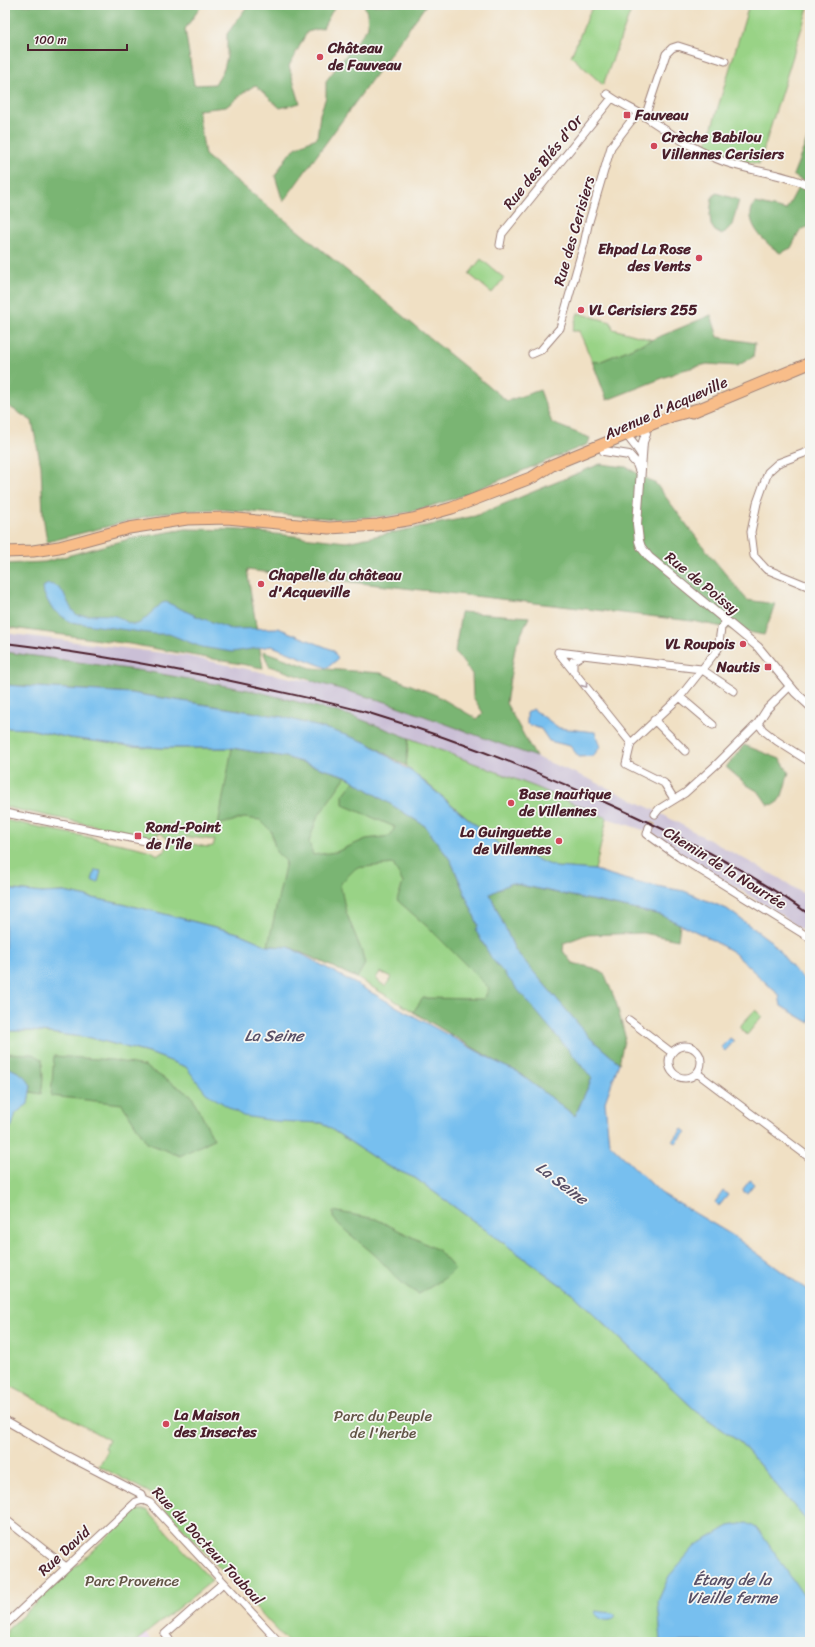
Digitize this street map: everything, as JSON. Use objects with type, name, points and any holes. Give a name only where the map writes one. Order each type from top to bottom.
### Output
[{"type":"main road","name":"Avenue d'Acqueville","points":[[533,476],[573,464],[604,451],[625,437],[646,434],[698,409],[810,363]]},
{"type":"main road","points":[[5,552],[32,551],[59,547],[129,528],[187,519],[227,518],[329,528],[389,524],[452,508],[533,476],[552,465],[625,437],[672,416],[698,409]]},
{"type":"street","points":[[645,117],[666,54],[672,48],[678,46],[725,60]]},
{"type":"street","name":"Rue des Blés d'Or","points":[[500,245],[502,234],[609,96],[639,113]]},
{"type":"street","points":[[639,113],[697,149],[716,158],[740,166],[781,176],[810,186]]},
{"type":"street","name":"Rue des Cerisiers","points":[[532,354],[541,350],[560,328],[611,147],[639,113]]},
{"type":"street","name":"Rue de Poissy","points":[[646,434],[642,456],[637,524],[638,537],[641,547],[657,564],[758,647],[790,686],[810,706]]},
{"type":"street","points":[[625,437],[629,455],[637,464],[641,473]]},
{"type":"street","points":[[625,437],[638,448],[642,456]]},
{"type":"street","points":[[604,451],[629,455]]},
{"type":"street","points":[[810,451],[778,463],[768,472],[757,503],[751,532],[754,556],[766,569],[810,586]]},
{"type":"street","points":[[674,799],[664,783],[626,764],[631,743],[680,697],[718,649],[721,628],[727,621]]},
{"type":"street","points":[[631,743],[558,652],[702,669],[734,690]]},
{"type":"street","points":[[573,671],[573,661],[583,655]]},
{"type":"street","points":[[655,814],[659,809],[695,785],[758,723],[767,709],[790,686]]},
{"type":"street","points":[[680,697],[713,725]]},
{"type":"street","points":[[654,720],[684,751]]},
{"type":"street","points":[[758,723],[763,730],[777,741],[810,762]]},
{"type":"street","points":[[5,813],[156,843]]},
{"type":"street","name":"Chemin de la Nourrée","points":[[648,830],[679,857],[810,938]]},
{"type":"street","points":[[629,1020],[671,1052]]},
{"type":"street","points":[[685,1045],[695,1049],[701,1058],[701,1063],[697,1073],[688,1078],[677,1076],[673,1073],[668,1063],[671,1052],[680,1046],[685,1045]]},
{"type":"street","points":[[697,1073],[810,1158]]},
{"type":"street","name":"Rue du Docteur Touboul","points":[[5,1420],[64,1454],[139,1492],[143,1500],[150,1503],[276,1641]]},
{"type":"street","name":"Rue David","points":[[5,1625],[136,1502],[143,1500]]},
{"type":"street","points":[[5,1519],[66,1567]]},
{"type":"street","points":[[171,1642],[165,1634],[223,1583]]},
{"type":"shaded area","points":[[5,633],[186,656],[319,683],[386,702],[536,757],[589,779],[658,812],[779,878],[810,898],[810,936],[781,915],[680,853],[652,833],[607,818],[538,788],[352,716],[259,692],[150,672],[5,652]]},
{"type":"shaded area","points":[[146,1634],[152,1642],[135,1642]]},
{"type":"green space","points":[[5,5],[202,5],[185,29],[194,85],[215,84],[224,69],[227,56],[227,34],[248,5],[337,5],[323,28],[307,32],[289,66],[300,103],[280,108],[255,85],[226,107],[198,110],[205,155],[507,401],[540,390],[552,423],[590,438],[588,444],[456,498],[422,509],[390,516],[337,519],[216,509],[160,513],[47,542],[43,515],[41,466],[32,421],[5,404]]},
{"type":"green space","points":[[364,5],[426,5],[283,202],[275,176],[288,156],[296,148],[301,144],[317,138],[320,114],[326,97],[326,81],[368,27],[367,13]]},
{"type":"green space","points":[[593,5],[633,5],[603,85],[571,56]]},
{"type":"green space","points":[[749,5],[809,5],[759,164],[725,157],[705,150]]},
{"type":"green space","points":[[810,132],[810,186],[793,175]]},
{"type":"green space","points":[[799,186],[810,192],[810,226],[800,230],[791,248],[780,253],[768,244],[757,231],[751,217],[751,210],[755,203],[786,210]]},
{"type":"green space","points":[[716,193],[739,200],[732,225],[722,235],[715,231],[711,225],[710,215],[712,198]]},
{"type":"green space","points":[[481,259],[504,278],[492,293],[469,274]]},
{"type":"green space","points":[[578,313],[611,322],[613,329],[653,340],[599,362],[592,361],[579,331],[572,331]]},
{"type":"green space","points":[[711,315],[718,337],[755,343],[753,357],[737,366],[707,364],[683,370],[607,400],[592,361],[599,362]]},
{"type":"green space","points":[[600,464],[626,467],[656,484],[705,549],[747,600],[775,604],[764,635],[692,621],[247,570],[263,668],[130,644],[5,627],[5,564],[45,562],[129,539],[186,529],[241,530],[346,542],[475,516]]},
{"type":"green space","points":[[461,612],[529,617],[515,648],[506,703],[536,757],[386,702],[319,683],[269,666],[263,651],[311,668],[381,673],[436,695],[477,719],[483,713],[473,697],[472,674],[455,652]]},
{"type":"green space","points":[[5,652],[150,672],[259,692],[352,716],[409,738],[406,766],[368,743],[333,731],[283,717],[131,693],[5,685]]},
{"type":"green space","points":[[5,728],[29,729],[70,738],[130,746],[162,748],[232,748],[346,776],[425,826],[592,1078],[516,1071],[504,1066],[357,978],[289,947],[268,946],[238,933],[141,908],[64,892],[42,893],[5,889],[5,820],[136,847],[151,851],[158,855],[165,851],[168,844],[179,841],[207,847],[213,846],[215,840],[189,837],[168,840],[161,833],[149,837],[5,807]],"holes":[[[380,972],[391,977],[386,987],[376,978]]]},
{"type":"green space","name":"Base nautique de Villennes","points":[[409,738],[538,788],[607,818],[595,870],[548,867],[500,845],[406,766]]},
{"type":"green space","points":[[744,745],[780,759],[789,772],[782,796],[776,804],[768,805],[759,792],[747,785],[726,767]]},
{"type":"green space","points":[[232,748],[285,757],[346,776],[317,818],[309,842],[313,855],[336,852],[366,839],[390,836],[395,827],[343,805],[343,795],[354,781],[425,826],[451,861],[478,925],[592,1078],[575,1116],[516,1071],[504,1066],[413,1012],[423,998],[484,999],[489,988],[431,930],[397,900],[403,883],[393,864],[356,868],[340,884],[346,912],[362,952],[365,964],[357,978],[289,947],[268,946],[286,861],[276,852],[271,831],[260,820],[244,818],[218,825]]},
{"type":"green space","points":[[510,883],[661,915],[680,924],[678,940],[643,933],[585,935],[564,943],[563,951],[572,963],[594,968],[605,975],[616,1002],[625,1036],[619,1063],[591,1039],[515,950],[490,894]]},
{"type":"green space","points":[[755,1010],[762,1016],[747,1035],[739,1027]]},
{"type":"green space","name":"Parc du Peuple de l'herbe","points":[[5,1031],[32,1031],[91,1038],[152,1054],[206,1073],[284,1121],[322,1123],[385,1165],[415,1178],[573,1294],[695,1410],[741,1443],[810,1525],[810,1642],[288,1642],[150,1493],[99,1466],[108,1450],[105,1448],[109,1440],[5,1383]]},
{"type":"green space","points":[[5,1053],[33,1054],[42,1059],[43,1079],[41,1094],[30,1092],[31,1086],[16,1071],[5,1067]]},
{"type":"green space","points":[[54,1056],[112,1060],[144,1066],[191,1095],[214,1139],[180,1156],[147,1143],[122,1104],[51,1096]]},
{"type":"green space","points":[[333,1211],[376,1219],[438,1250],[455,1269],[445,1278],[419,1294],[396,1278],[377,1257],[338,1224],[333,1218]]},
{"type":"green space","name":"Parc Provence","points":[[136,1510],[147,1510],[212,1581],[135,1642],[5,1642],[7,1630]]},
{"type":"water","points":[[48,584],[59,588],[63,592],[70,607],[77,615],[110,615],[118,617],[130,624],[136,624],[140,623],[162,603],[166,602],[196,616],[231,629],[278,628],[333,650],[338,659],[327,668],[272,646],[232,652],[201,647],[169,634],[155,634],[70,622],[52,609],[44,594],[43,587]]},
{"type":"water","name":"La Seine","points":[[5,685],[131,693],[283,717],[334,731],[368,743],[412,772],[500,845],[556,867],[595,870],[634,882],[684,891],[727,909],[772,942],[796,972],[810,986],[810,1023],[781,1006],[779,995],[733,952],[705,936],[661,915],[511,883],[490,894],[515,950],[591,1039],[619,1063],[605,1102],[609,1143],[661,1193],[732,1235],[810,1292],[810,1525],[741,1443],[695,1410],[573,1294],[415,1178],[385,1165],[322,1123],[275,1121],[243,1116],[206,1093],[186,1067],[152,1054],[91,1038],[32,1031],[5,1031],[5,889],[42,893],[64,892],[141,908],[238,933],[268,946],[289,947],[504,1066],[516,1071],[575,1116],[592,1078],[492,959],[476,931],[478,925],[451,861],[425,826],[346,776],[285,757],[232,748],[162,748],[130,746],[70,738],[29,729],[5,728]]},
{"type":"water","points":[[533,709],[559,728],[595,732],[600,747],[593,756],[579,757],[570,746],[549,741],[541,729],[527,724],[527,713]]},
{"type":"water","points":[[95,870],[101,871],[98,882],[92,881]]},
{"type":"water","points":[[730,1038],[734,1041],[725,1051],[721,1047]]},
{"type":"water","points":[[5,1067],[20,1074],[29,1082],[31,1086],[28,1104],[16,1113],[12,1126],[5,1134]]},
{"type":"water","points":[[682,1129],[686,1132],[676,1143],[673,1141]]},
{"type":"water","points":[[750,1180],[754,1184],[747,1193],[744,1192],[743,1189]]},
{"type":"water","points":[[723,1191],[728,1195],[719,1206],[715,1202]]},
{"type":"water","name":"Étang de la Vieille ferme","points":[[747,1523],[758,1529],[810,1605],[810,1642],[661,1642],[658,1601],[669,1576],[696,1545],[729,1526]]},
{"type":"water","points":[[595,1611],[613,1613],[616,1616],[611,1620],[604,1620],[598,1617]]},
{"type":"tunnel","points":[[649,827],[655,814]]},
{"type":"railway","points":[[5,643],[106,657],[173,669],[320,701],[369,713],[401,723],[465,745],[560,782],[671,833],[742,871],[788,899],[810,915]]},
{"type":"place","name":"Château de Fauveau","points":[[320,57]]},
{"type":"place","name":"Fauveau","points":[[627,115]]},
{"type":"place","name":"Crèche Babilou Villennes Cerisiers","points":[[654,146]]},
{"type":"place","name":"Ehpad La Rose des Vents","points":[[699,258]]},
{"type":"place","name":"VL Cerisiers 255","points":[[581,310]]},
{"type":"place","name":"Chapelle du château d'Acqueville","points":[[261,584]]},
{"type":"place","name":"VL Roupois","points":[[743,644]]},
{"type":"place","name":"Nautis","points":[[768,667]]},
{"type":"place","name":"Base nautique de Villennes","points":[[511,803]]},
{"type":"place","name":"Rond-Point de l'île","points":[[138,836]]},
{"type":"place","name":"La Guinguette de Villennes","points":[[559,841]]},
{"type":"place","name":"La Maison des Insectes","points":[[166,1424]]}]
